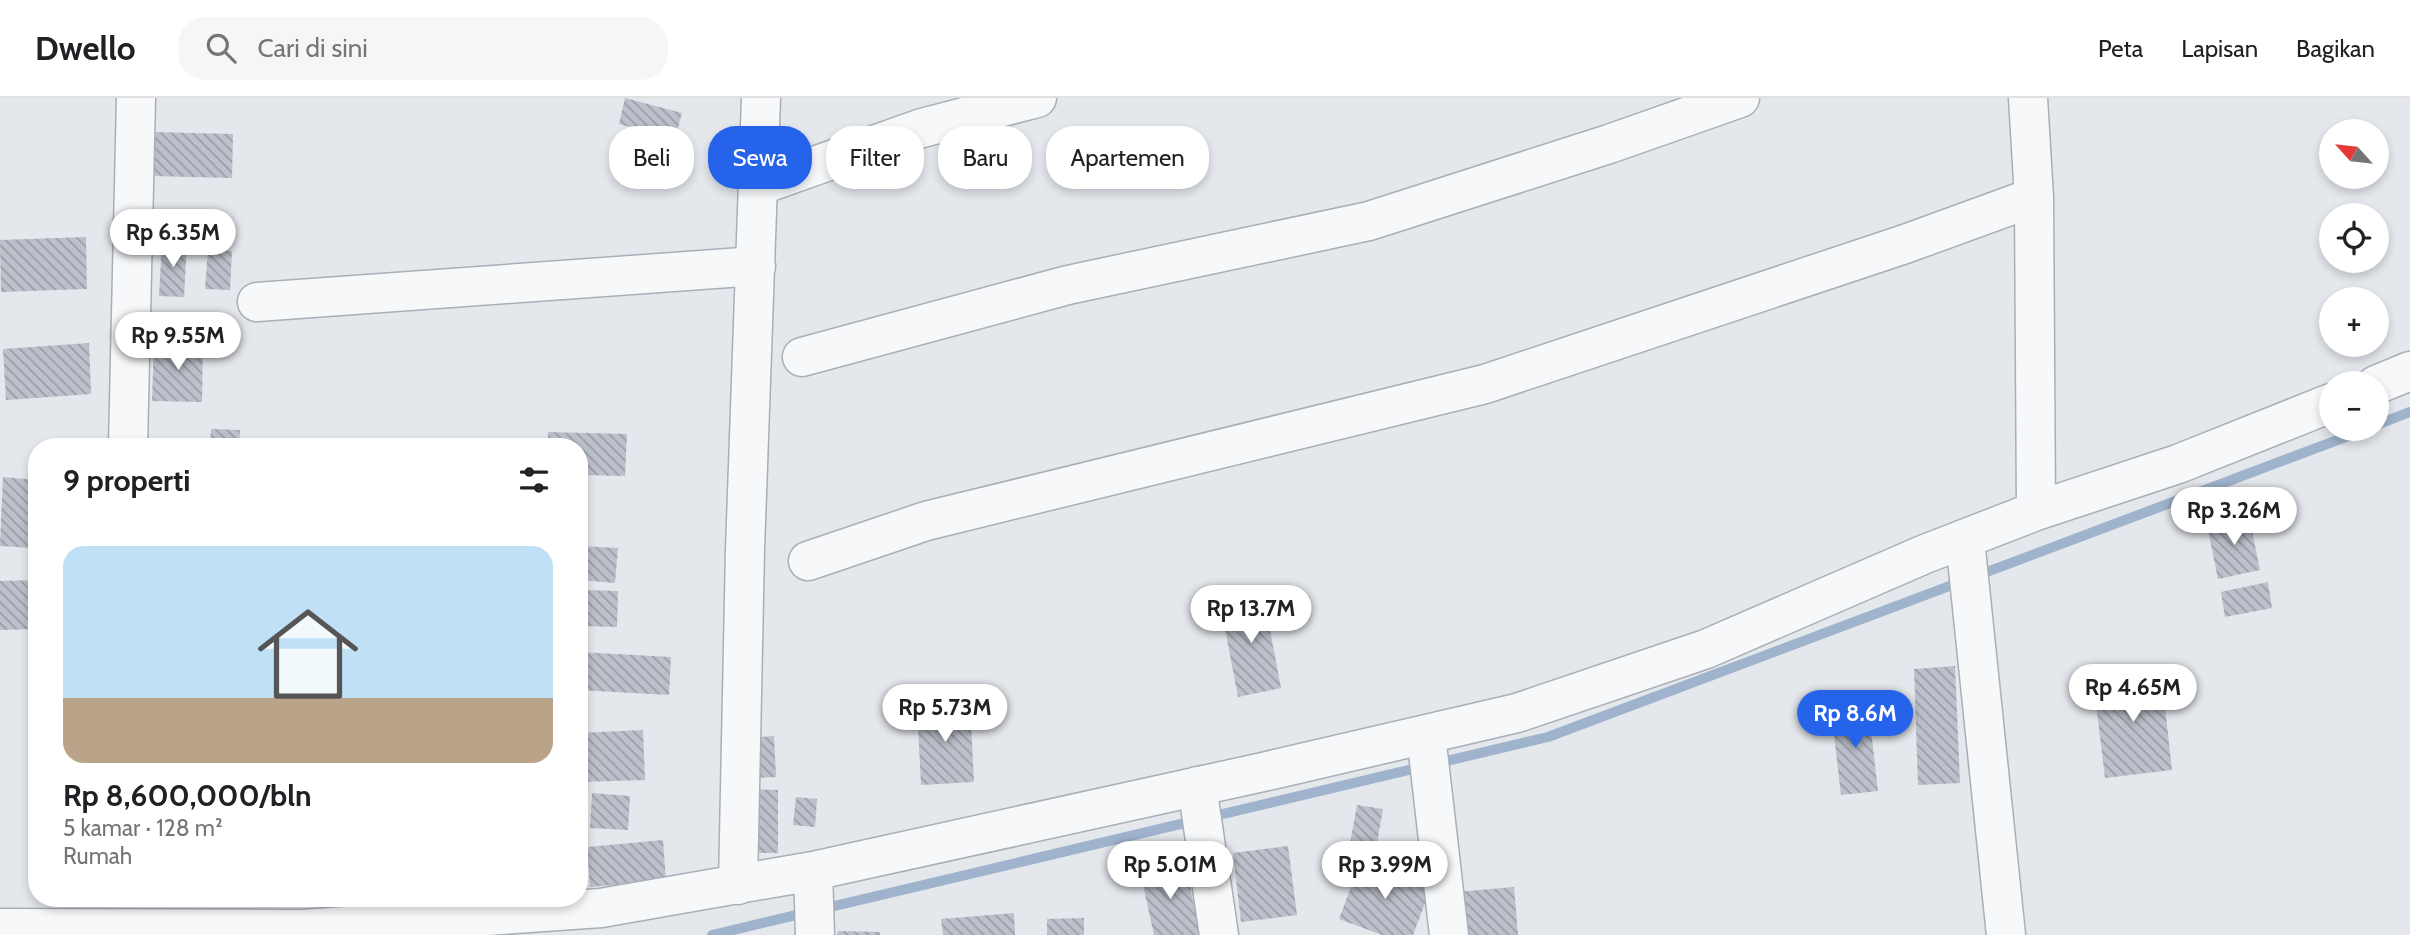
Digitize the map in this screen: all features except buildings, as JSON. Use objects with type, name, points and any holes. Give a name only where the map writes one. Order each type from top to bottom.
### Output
[{"type":"street","points":[[128,438],[136,98]]},
{"type":"street","points":[[760,126],[761,98]]},
{"type":"street","points":[[812,167],[922,128],[1037,98]]},
{"type":"street","points":[[802,357],[1068,285],[1369,221],[1609,144],[1740,98]]},
{"type":"street","points":[[2028,98],[2034,197],[2036,511]]},
{"type":"street","points":[[738,885],[745,550],[758,189]]},
{"type":"street","points":[[808,561],[926,521],[1485,384],[1905,244],[2034,197]]},
{"type":"street","points":[[257,302],[756,267]]},
{"type":"street","points":[[2389,380],[2410,372]]},
{"type":"street","points":[[0,928],[123,913],[171,931],[303,929],[358,911],[601,908],[813,871],[1426,735],[1517,713],[1706,649],[2036,511],[2178,464],[2319,408]]},
{"type":"street","points":[[1965,540],[2006,935]]},
{"type":"street","points":[[1426,735],[1449,935]]},
{"type":"street","points":[[1197,786],[1219,935]]},
{"type":"street","points":[[813,871],[815,935]]},
{"type":"waterway","points":[[2389,420],[2410,412]]},
{"type":"waterway","points":[[712,935],[1548,737],[2335,441]]}]
